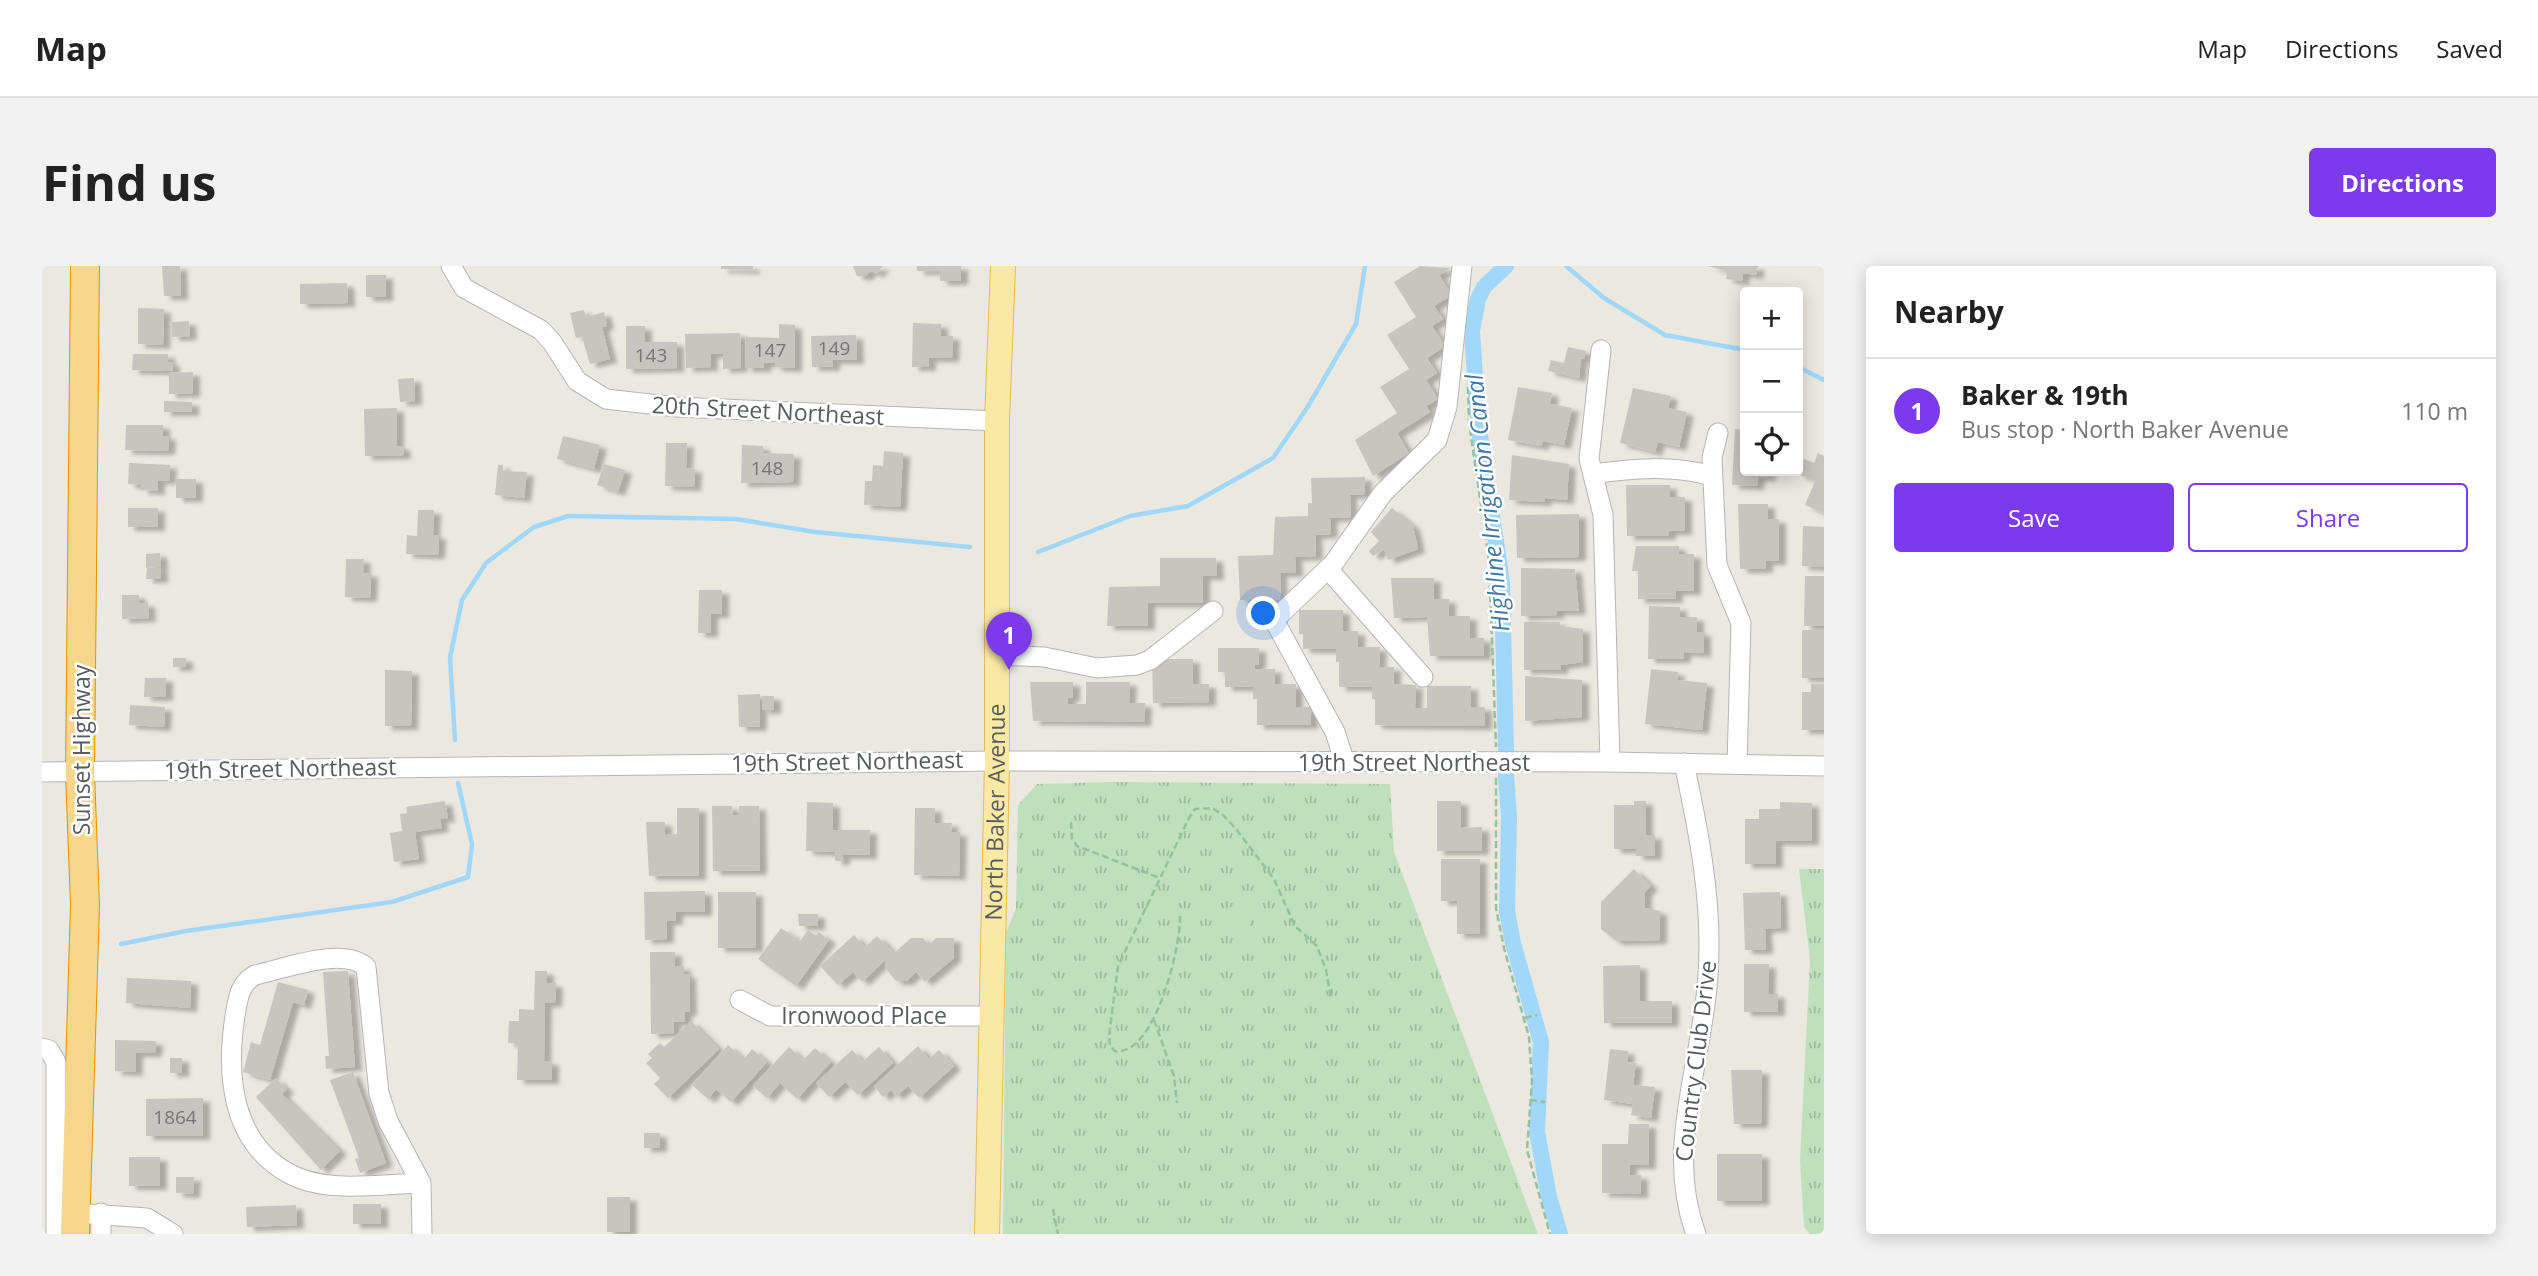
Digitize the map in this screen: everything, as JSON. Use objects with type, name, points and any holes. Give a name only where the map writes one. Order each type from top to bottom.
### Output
[{"type":"highway","name":"Sunset Highway","points":[[84,1220],[85,905],[80,773],[85,266]]},
{"type":"main road","name":"North Baker Avenue","points":[[987,1234],[997,761],[997,421],[1003,266]]},
{"type":"street","name":"20th Street Northeast","points":[[451,266],[464,288],[541,330],[577,382],[606,399],[630,404],[997,421]]},
{"type":"street","points":[[1345,763],[1335,732],[1275,620],[1328,569],[1383,493],[1437,440],[1447,407],[1462,266]]},
{"type":"street","points":[[1601,350],[1589,459],[1603,515],[1610,762]]},
{"type":"street","points":[[1718,433],[1712,458],[1717,565],[1741,623],[1737,764]]},
{"type":"street","points":[[1593,474],[1628,469],[1672,469],[1712,476]]},
{"type":"street","points":[[1328,569],[1423,677]]},
{"type":"street","points":[[998,655],[1045,657],[1097,668],[1137,665],[1150,660],[1213,611]]},
{"type":"street","name":"19th Street Northeast","points":[[42,772],[997,761],[1610,762],[1824,766]]},
{"type":"street","name":"Country Club Drive","points":[[1684,763],[1702,857],[1709,923],[1706,1010],[1689,1094],[1683,1154],[1685,1198],[1696,1234]]},
{"type":"street","points":[[421,1183],[335,1185],[314,1182],[288,1173],[260,1151],[241,1119],[229,1066],[239,994],[245,981],[255,975],[329,957],[357,960],[366,967],[379,1093],[388,1121],[421,1183],[422,1234]]},
{"type":"street","name":"Ironwood Place","points":[[740,1000],[770,1016],[993,1016]]},
{"type":"street","points":[[42,1048],[50,1049],[56,1062],[56,1234]]},
{"type":"street","points":[[84,1220],[146,1218],[173,1234]]},
{"type":"street","name":"Sunset Highway","points":[[84,1220],[101,1234]]},
{"type":"path","points":[[1180,916],[1181,935],[1154,1020],[1129,1049],[1122,1052],[1110,1046],[1112,997],[1118,966],[1195,809],[1212,808],[1223,815],[1274,879],[1295,926],[1317,946],[1326,970],[1331,999]]},
{"type":"path","points":[[1071,822],[1072,839],[1077,846],[1160,878]]},
{"type":"path","points":[[1525,1018],[1537,1015]]},
{"type":"path","points":[[1154,1020],[1174,1076],[1177,1103]]},
{"type":"path","points":[[1530,1100],[1545,1102]]},
{"type":"path","points":[[1053,1209],[1058,1234]]},
{"type":"green space","points":[[1037,784],[1390,784],[1394,852],[1538,1234],[1003,1234],[1006,933],[1016,908],[1018,805]]},
{"type":"green space","points":[[1799,869],[1824,869],[1824,1234],[1810,1234],[1804,1227],[1800,1161],[1810,960]]},
{"type":"green space","points":[[1235,906],[1250,915],[1251,921],[1243,936],[1239,934],[1242,924],[1239,918],[1223,916],[1228,908]]},
{"type":"building","points":[[162,266],[180,266],[181,296],[164,296]]},
{"type":"building","points":[[721,266],[753,266],[753,270],[721,269]]},
{"type":"building","points":[[853,266],[883,266],[876,274],[871,270],[866,276],[857,276]]},
{"type":"building","points":[[917,266],[961,266],[961,281],[940,281],[940,271],[917,271]]},
{"type":"building","points":[[1420,266],[1450,268],[1439,275],[1452,295],[1434,306],[1443,319],[1432,326],[1445,346],[1427,358],[1437,373],[1426,380],[1438,399],[1426,406],[1430,412],[1397,433],[1409,453],[1373,476],[1355,440],[1397,413],[1380,387],[1409,369],[1387,335],[1416,317],[1394,282]]},
{"type":"building","points":[[1707,266],[1758,266],[1756,275],[1743,273],[1742,281],[1726,279],[1727,271]]},
{"type":"building","points":[[366,275],[386,275],[386,297],[366,297]]},
{"type":"building","points":[[347,283],[348,303],[300,304],[300,284]]},
{"type":"building","points":[[138,308],[164,309],[163,345],[138,344]]},
{"type":"building","points":[[584,310],[586,317],[604,312],[607,326],[602,327],[610,359],[590,364],[582,337],[576,338],[570,313]]},
{"type":"building","points":[[189,321],[190,336],[172,337],[172,322]]},
{"type":"building","points":[[913,323],[941,324],[941,336],[953,336],[952,358],[929,358],[929,367],[912,367]]},
{"type":"building","points":[[779,324],[795,325],[795,368],[775,367],[775,363],[764,363],[764,368],[745,368],[746,337],[779,338]]},
{"type":"building","points":[[626,326],[645,326],[645,342],[677,342],[677,368],[626,369]]},
{"type":"building","points":[[740,333],[741,368],[723,369],[723,354],[711,354],[711,367],[686,368],[685,334]]},
{"type":"building","points":[[856,335],[857,360],[833,360],[833,367],[812,367],[811,336]]},
{"type":"building","points":[[1568,347],[1586,351],[1584,359],[1581,358],[1579,378],[1548,371],[1551,360],[1564,363]]},
{"type":"building","points":[[133,354],[168,354],[168,362],[173,362],[173,371],[132,370]]},
{"type":"building","points":[[193,372],[193,393],[169,394],[169,373]]},
{"type":"building","points":[[414,378],[415,401],[400,402],[398,379]]},
{"type":"building","points":[[1518,387],[1552,393],[1550,404],[1572,408],[1564,445],[1543,441],[1541,446],[1508,440]]},
{"type":"building","points":[[1633,388],[1671,396],[1668,408],[1687,412],[1679,447],[1658,442],[1655,452],[1620,443]]},
{"type":"building","points":[[164,401],[192,402],[192,412],[164,412]]},
{"type":"building","points":[[397,408],[397,446],[403,446],[404,455],[365,456],[364,409]]},
{"type":"building","points":[[126,425],[163,425],[163,436],[169,436],[168,451],[125,450]]},
{"type":"building","points":[[1735,429],[1740,430],[1740,476],[1769,477],[1758,477],[1757,486],[1732,485]]},
{"type":"building","points":[[563,436],[600,445],[594,469],[557,459]]},
{"type":"building","points":[[666,443],[687,443],[686,468],[695,469],[694,487],[665,486]]},
{"type":"building","points":[[742,445],[763,446],[763,453],[794,454],[793,482],[741,483]]},
{"type":"building","points":[[884,451],[903,453],[900,507],[864,505],[865,481],[872,481],[873,465],[883,466]]},
{"type":"building","points":[[1818,453],[1824,456],[1824,513],[1805,505],[1815,481],[1803,476],[1803,462],[1804,459],[1814,463]]},
{"type":"building","points":[[1512,455],[1569,464],[1567,500],[1509,500]]},
{"type":"building","points":[[129,463],[170,465],[169,481],[158,480],[158,491],[141,490],[141,485],[128,484]]},
{"type":"building","points":[[604,464],[625,470],[618,492],[597,485]]},
{"type":"building","points":[[498,465],[503,465],[503,471],[527,472],[524,498],[495,495]]},
{"type":"building","points":[[1365,477],[1365,494],[1350,495],[1351,517],[1330,518],[1331,534],[1315,535],[1316,556],[1295,557],[1296,573],[1280,573],[1281,599],[1240,600],[1238,556],[1273,555],[1275,517],[1308,516],[1308,503],[1312,503],[1311,478]]},
{"type":"building","points":[[176,479],[196,479],[196,498],[176,498]]},
{"type":"building","points":[[1626,485],[1670,485],[1670,497],[1685,497],[1685,531],[1669,531],[1669,536],[1627,536]]},
{"type":"building","points":[[1738,504],[1768,504],[1768,519],[1779,519],[1779,561],[1766,561],[1766,569],[1740,569]]},
{"type":"building","points":[[128,508],[158,508],[158,527],[128,527]]},
{"type":"building","points":[[1392,508],[1413,526],[1418,549],[1388,560],[1384,549],[1373,556],[1369,551],[1379,541],[1371,532]]},
{"type":"building","points":[[418,510],[434,510],[433,535],[439,535],[438,555],[406,554],[407,535],[417,536]]},
{"type":"building","points":[[1579,514],[1579,557],[1517,558],[1516,515]]},
{"type":"building","points":[[1803,526],[1824,527],[1824,567],[1802,566]]},
{"type":"building","points":[[1636,546],[1679,546],[1679,554],[1694,554],[1694,591],[1676,591],[1676,599],[1638,599],[1638,571],[1632,571]]},
{"type":"building","points":[[160,553],[161,567],[146,568],[146,554]]},
{"type":"building","points":[[1160,558],[1216,558],[1217,576],[1203,576],[1203,603],[1148,603],[1148,626],[1107,626],[1109,587],[1160,586]]},
{"type":"building","points":[[346,559],[364,559],[363,573],[371,573],[370,598],[345,597]]},
{"type":"building","points":[[147,568],[161,568],[161,579],[146,579]]},
{"type":"building","points":[[1521,568],[1575,569],[1579,611],[1521,616]]},
{"type":"building","points":[[1805,576],[1824,576],[1824,626],[1804,626]]},
{"type":"building","points":[[1391,578],[1434,578],[1434,599],[1449,599],[1449,616],[1470,616],[1470,638],[1484,638],[1484,656],[1430,656],[1427,617],[1394,618]]},
{"type":"building","points":[[699,590],[722,590],[722,614],[711,614],[711,633],[698,633]]},
{"type":"building","points":[[122,595],[139,595],[139,603],[148,603],[149,618],[122,619]]},
{"type":"building","points":[[1649,606],[1680,607],[1680,617],[1697,617],[1697,632],[1704,632],[1704,653],[1684,652],[1684,659],[1648,659]]},
{"type":"building","points":[[1299,610],[1343,610],[1343,631],[1358,631],[1358,647],[1380,647],[1379,667],[1394,667],[1394,684],[1416,685],[1415,708],[1427,708],[1427,686],[1471,686],[1471,707],[1485,707],[1485,726],[1375,725],[1372,687],[1339,687],[1336,649],[1303,649],[1303,634],[1299,634]]},
{"type":"building","points":[[1524,622],[1560,622],[1560,626],[1583,629],[1583,662],[1561,665],[1561,670],[1524,670]]},
{"type":"building","points":[[1802,630],[1824,630],[1824,678],[1802,678]]},
{"type":"building","points":[[1218,648],[1259,648],[1259,665],[1255,665],[1255,669],[1275,669],[1275,684],[1296,684],[1296,707],[1311,707],[1311,725],[1257,725],[1257,699],[1253,699],[1253,687],[1225,687],[1225,672],[1218,672]]},
{"type":"building","points":[[173,658],[186,658],[186,667],[173,667]]},
{"type":"building","points":[[1152,659],[1193,659],[1193,684],[1209,684],[1209,702],[1153,703]]},
{"type":"building","points":[[1651,669],[1678,672],[1677,680],[1707,683],[1702,730],[1645,724]]},
{"type":"building","points":[[385,670],[412,671],[411,726],[385,726]]},
{"type":"building","points":[[1525,676],[1582,680],[1582,717],[1525,721]]},
{"type":"building","points":[[145,678],[166,678],[166,697],[144,697]]},
{"type":"building","points":[[1030,682],[1073,682],[1073,698],[1068,698],[1068,704],[1086,704],[1086,682],[1130,682],[1129,703],[1145,703],[1144,722],[1033,721]]},
{"type":"building","points":[[1811,684],[1824,684],[1824,730],[1802,730],[1802,692],[1811,692]]},
{"type":"building","points":[[760,694],[760,727],[739,727],[738,695]]},
{"type":"building","points":[[762,696],[774,696],[774,710],[762,710]]},
{"type":"building","points":[[130,705],[165,707],[164,727],[129,725]]},
{"type":"building","points":[[445,801],[448,818],[440,819],[442,828],[415,832],[419,859],[394,862],[390,833],[402,831],[400,814],[407,813],[406,807]]},
{"type":"building","points":[[1437,801],[1461,801],[1461,828],[1482,827],[1482,851],[1437,851]]},
{"type":"building","points":[[1634,801],[1646,801],[1646,835],[1655,835],[1655,856],[1636,856],[1636,849],[1614,849],[1614,805],[1634,805]]},
{"type":"building","points":[[807,802],[833,803],[833,830],[870,830],[870,855],[843,855],[843,861],[835,861],[835,852],[806,851]]},
{"type":"building","points":[[1780,802],[1812,803],[1812,841],[1776,841],[1776,864],[1745,864],[1745,819],[1759,819],[1759,809],[1780,809]]},
{"type":"building","points":[[712,806],[732,806],[733,815],[739,815],[739,806],[759,806],[760,871],[713,871]]},
{"type":"building","points":[[677,808],[699,808],[699,876],[649,876],[646,822],[665,822],[665,835],[677,834]]},
{"type":"building","points":[[915,808],[935,808],[935,823],[952,823],[951,832],[960,832],[959,876],[914,875]]},
{"type":"building","points":[[1441,859],[1480,859],[1480,934],[1457,934],[1457,901],[1441,901]]},
{"type":"building","points":[[1634,869],[1651,886],[1645,892],[1645,908],[1660,911],[1660,940],[1616,941],[1601,929],[1601,902]]},
{"type":"building","points":[[705,891],[705,912],[676,912],[676,921],[667,921],[667,939],[645,940],[644,892]]},
{"type":"building","points":[[718,892],[756,892],[756,948],[718,948]]},
{"type":"building","points":[[1780,892],[1781,928],[1765,929],[1766,950],[1745,950],[1743,893]]},
{"type":"building","points":[[798,914],[818,914],[818,926],[799,926]]},
{"type":"building","points":[[781,928],[800,941],[808,930],[816,936],[819,932],[829,940],[796,986],[758,959]]},
{"type":"building","points":[[854,935],[865,947],[877,936],[894,953],[911,938],[923,938],[929,945],[936,938],[954,938],[954,958],[925,982],[916,972],[907,981],[896,981],[885,968],[885,960],[862,982],[853,972],[838,985],[820,966]]},
{"type":"building","points":[[650,952],[675,952],[675,967],[684,966],[684,974],[689,974],[690,1012],[685,1012],[685,1022],[674,1022],[674,1033],[651,1034]]},
{"type":"building","points":[[1744,964],[1769,964],[1768,994],[1778,994],[1778,1012],[1744,1012]]},
{"type":"building","points":[[1640,965],[1640,1001],[1672,1001],[1672,1023],[1604,1023],[1603,966]]},
{"type":"building","points":[[348,971],[355,1067],[326,1069],[325,1056],[329,1056],[323,972]]},
{"type":"building","points":[[535,971],[547,971],[547,983],[556,983],[555,1003],[545,1003],[544,1061],[552,1061],[552,1080],[517,1080],[518,1043],[508,1043],[509,1021],[519,1021],[519,1009],[534,1010]]},
{"type":"building","points":[[127,978],[191,981],[190,1008],[126,1003]]},
{"type":"building","points":[[278,982],[308,990],[304,1005],[293,1002],[270,1080],[243,1072],[251,1042],[260,1045]]},
{"type":"building","points":[[691,1021],[719,1049],[668,1098],[654,1084],[660,1078],[646,1063],[652,1058],[648,1054],[660,1043],[664,1047]]},
{"type":"building","points":[[115,1040],[156,1041],[155,1053],[136,1053],[136,1072],[115,1071]]},
{"type":"building","points":[[728,1045],[744,1059],[752,1049],[767,1062],[731,1102],[716,1089],[708,1099],[692,1085]]},
{"type":"building","points":[[918,1046],[929,1059],[939,1050],[954,1066],[919,1098],[908,1086],[896,1096],[891,1090],[883,1097],[874,1086]]},
{"type":"building","points":[[789,1047],[803,1060],[815,1048],[831,1062],[797,1099],[780,1083],[767,1098],[753,1086]]},
{"type":"building","points":[[879,1047],[893,1063],[858,1095],[845,1082],[829,1097],[816,1083],[852,1050],[863,1061]]},
{"type":"building","points":[[1610,1049],[1628,1051],[1627,1062],[1636,1063],[1633,1085],[1655,1087],[1651,1118],[1631,1115],[1633,1104],[1604,1100]]},
{"type":"building","points":[[170,1058],[182,1058],[182,1073],[170,1073]]},
{"type":"building","points":[[1731,1070],[1762,1070],[1761,1124],[1734,1124]]},
{"type":"building","points":[[353,1072],[386,1163],[360,1173],[355,1159],[359,1158],[330,1080]]},
{"type":"building","points":[[276,1078],[287,1089],[282,1094],[340,1151],[321,1170],[256,1097]]},
{"type":"building","points":[[203,1098],[203,1136],[146,1136],[146,1099]]},
{"type":"building","points":[[1629,1124],[1649,1124],[1649,1165],[1630,1165],[1630,1175],[1641,1175],[1641,1194],[1602,1193],[1602,1144],[1628,1144]]},
{"type":"building","points":[[644,1133],[660,1133],[660,1148],[644,1148]]},
{"type":"building","points":[[1717,1154],[1762,1154],[1762,1201],[1717,1201]]},
{"type":"building","points":[[129,1157],[160,1157],[160,1186],[129,1186]]},
{"type":"building","points":[[176,1177],[194,1177],[193,1194],[176,1193]]},
{"type":"building","points":[[607,1197],[630,1197],[630,1232],[607,1232]]},
{"type":"building","points":[[353,1204],[381,1204],[381,1224],[353,1224]]},
{"type":"building","points":[[296,1205],[297,1225],[247,1227],[246,1207]]},
{"type":"waterway","points":[[1038,552],[1130,516],[1188,506],[1273,458],[1307,408],[1356,324],[1365,266]]},
{"type":"waterway","name":"Highline Irrigation Canal","points":[[1506,266],[1484,287],[1478,299],[1472,331],[1478,422],[1502,582],[1506,752]]},
{"type":"waterway","points":[[1566,266],[1604,298],[1665,335],[1740,349]]},
{"type":"waterway","points":[[1803,370],[1824,380]]},
{"type":"waterway","points":[[455,740],[450,658],[462,600],[486,563],[534,527],[568,516],[736,519],[815,532],[970,547]]},
{"type":"waterway","name":"Highline Irrigation Canal","points":[[1506,775],[1509,817],[1507,911],[1513,943],[1541,1042],[1537,1132],[1549,1197],[1560,1234]]},
{"type":"waterway","points":[[121,944],[186,931],[392,902],[468,877],[472,844],[458,783]]},
{"type":"place","name":"Baker & 19th","points":[[1009,670]]}]
